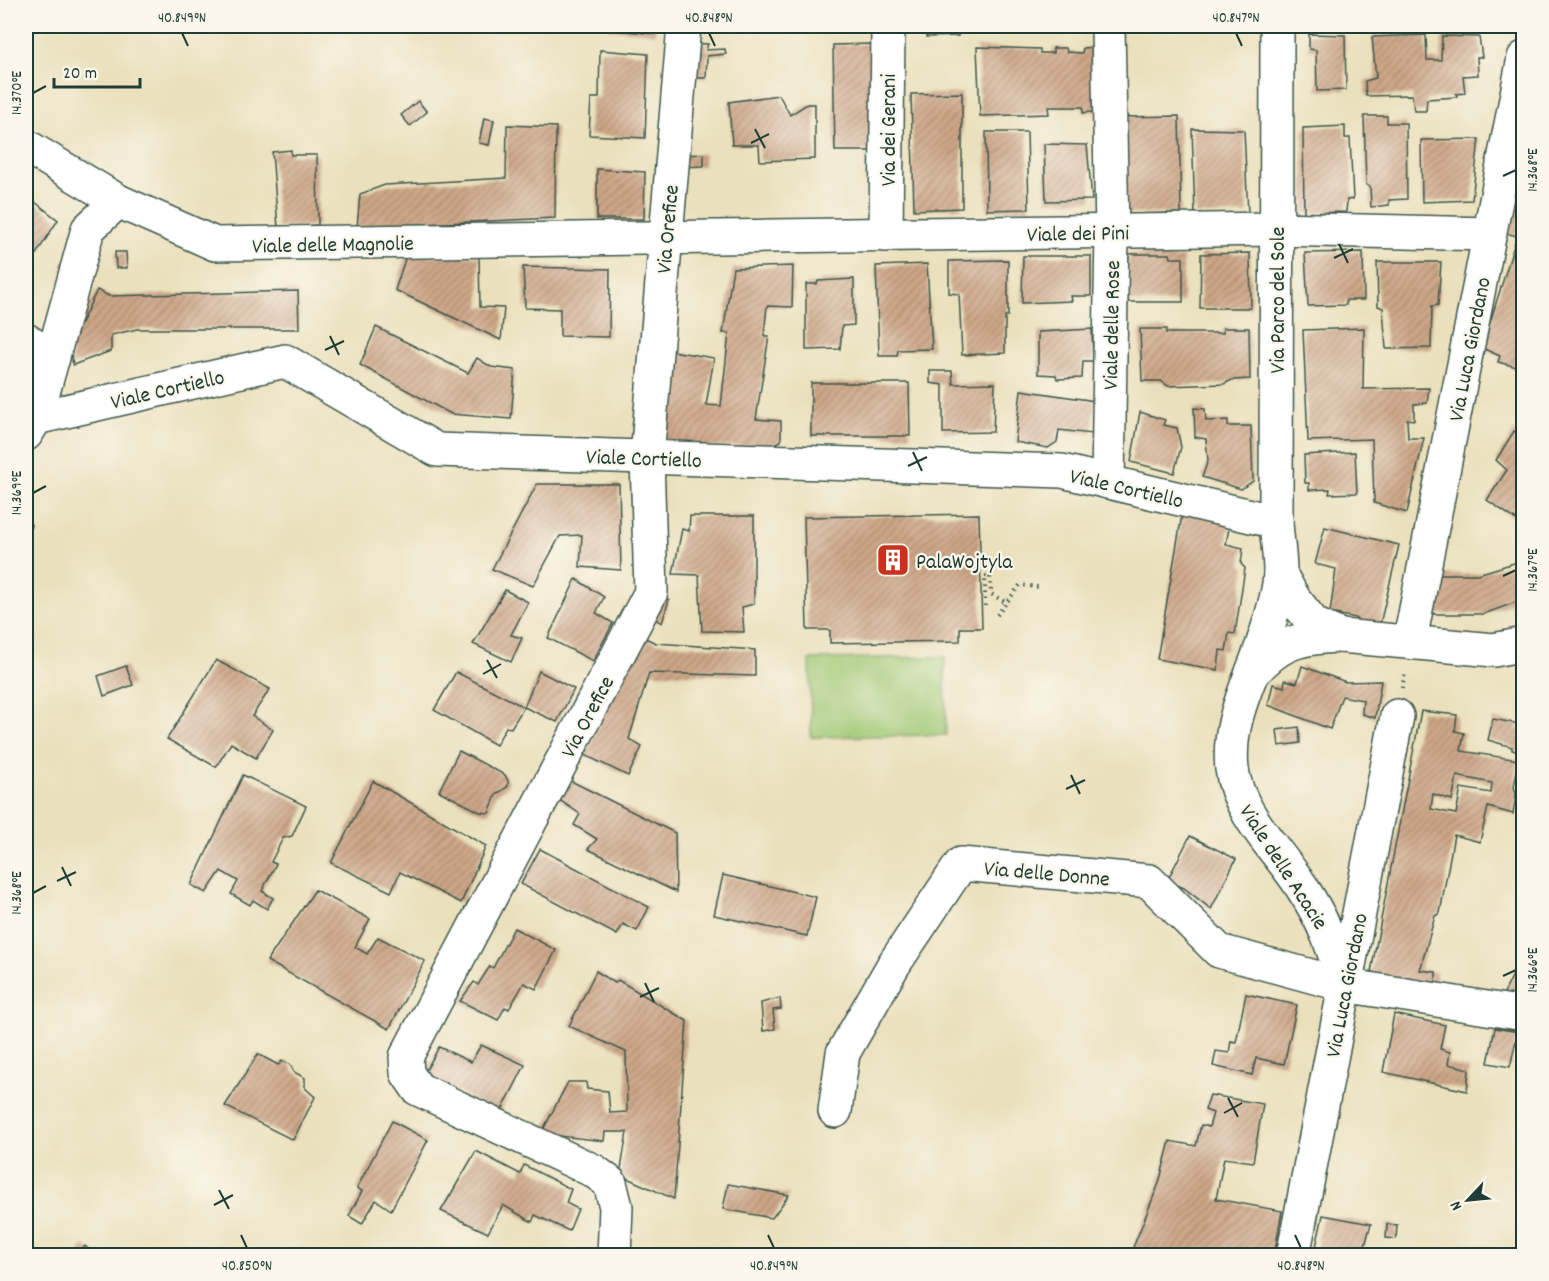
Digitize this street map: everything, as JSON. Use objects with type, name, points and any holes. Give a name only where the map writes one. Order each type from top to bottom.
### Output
[{"type":"street","name":"Via Orefice","points":[[614,1256],[616,1207],[610,1183],[594,1171],[418,1089],[407,1073],[406,1057],[651,592],[647,457],[684,26]]},
{"type":"street","name":"Via dei Gerani","points":[[886,235],[888,26]]},
{"type":"street","name":"Viale delle Rose","points":[[1108,26],[1112,231],[1108,482]]},
{"type":"street","name":"Via Parco del Sole","points":[[1277,26],[1276,522],[1280,574]]},
{"type":"street","name":"Via Luca Giordano","points":[[1410,640],[1524,58]]},
{"type":"street","name":"Viale delle Magnolie","points":[[26,146],[118,201],[215,244],[665,238]]},
{"type":"street","name":"Viale Cortiello","points":[[31,426],[88,230],[118,201]]},
{"type":"street","name":"Viale dei Pini","points":[[665,238],[1276,229],[1490,234]]},
{"type":"street","points":[[26,340],[52,358]]},
{"type":"street","name":"Viale Cortiello","points":[[31,426],[285,361],[436,450],[1062,471],[1276,522]]},
{"type":"street","name":"Viale delle Acacie","points":[[1280,574],[1294,599],[1314,624],[1341,636]]},
{"type":"street","name":"Viale delle Acacie","points":[[1280,574],[1264,641],[1235,714],[1230,742],[1233,772],[1241,798],[1255,822],[1303,889],[1328,931],[1344,985]]},
{"type":"street","name":"Viale delle Acacie","points":[[1250,676],[1269,654],[1313,637],[1341,636],[1410,640],[1494,650],[1524,644]]},
{"type":"street","name":"Via Luca Giordano","points":[[1293,1256],[1397,716]]},
{"type":"street","name":"Via delle Donne","points":[[835,1111],[843,1053],[894,964],[961,864],[1149,881],[1219,951],[1344,985]]},
{"type":"street","points":[[1344,985],[1524,1014]]},
{"type":"path","points":[[985,606],[985,576],[990,576],[991,594],[1005,603]]},
{"type":"path","points":[[997,615],[1020,585],[1038,586]]},
{"type":"path","points":[[1397,716],[1410,640]]},
{"type":"green space","points":[[945,657],[946,735],[811,737],[810,659]]},
{"type":"building","points":[[609,26],[656,26],[655,34],[608,29]]},
{"type":"building","points":[[925,26],[958,26],[958,36],[926,37]]},
{"type":"building","points":[[1038,26],[1079,26],[1079,27],[1038,30]]},
{"type":"building","points":[[1309,34],[1345,35],[1346,90],[1317,91],[1316,50],[1309,49]]},
{"type":"building","points":[[1426,35],[1427,60],[1441,60],[1442,36],[1479,37],[1482,57],[1477,57],[1478,75],[1463,76],[1465,93],[1456,94],[1457,97],[1427,99],[1426,111],[1414,111],[1412,95],[1366,96],[1365,81],[1376,78],[1372,37]]},
{"type":"building","points":[[686,43],[708,44],[706,50],[725,49],[726,54],[707,56],[706,78],[683,78]]},
{"type":"building","points":[[871,44],[874,151],[835,151],[833,45]]},
{"type":"building","points":[[977,47],[1040,49],[1040,53],[1053,53],[1053,48],[1066,48],[1067,52],[1082,53],[1083,48],[1095,47],[1098,111],[1083,113],[1083,107],[1048,107],[1049,114],[980,116]]},
{"type":"building","points":[[600,50],[648,54],[645,138],[589,135],[591,98],[599,98]]},
{"type":"building","points":[[962,93],[962,208],[914,210],[911,94]]},
{"type":"building","points":[[779,95],[790,115],[807,104],[815,104],[815,159],[760,161],[759,145],[732,145],[729,102]]},
{"type":"building","points":[[418,101],[427,112],[410,126],[401,115]]},
{"type":"building","points":[[1179,116],[1181,213],[1127,214],[1123,117]]},
{"type":"building","points":[[1364,116],[1387,116],[1387,123],[1406,123],[1407,199],[1389,200],[1389,205],[1371,207],[1370,186],[1366,185]]},
{"type":"building","points":[[484,118],[494,120],[489,145],[479,143]]},
{"type":"building","points":[[507,125],[556,127],[555,218],[357,227],[360,194],[385,185],[506,178]]},
{"type":"building","points":[[1345,126],[1345,138],[1350,138],[1353,199],[1347,200],[1346,212],[1304,213],[1303,128]]},
{"type":"building","points":[[1192,129],[1244,130],[1248,214],[1195,215]]},
{"type":"building","points":[[986,132],[1027,132],[1029,209],[987,210]]},
{"type":"building","points":[[1479,139],[1472,200],[1422,202],[1421,140]]},
{"type":"building","points":[[1044,144],[1087,145],[1092,200],[1046,201]]},
{"type":"building","points":[[291,150],[291,155],[317,155],[318,225],[278,228],[272,152]]},
{"type":"building","points":[[704,154],[704,166],[680,167],[680,155]]},
{"type":"building","points":[[1521,154],[1524,155],[1524,369],[1498,362],[1500,356],[1482,348],[1517,236],[1498,231]]},
{"type":"building","points":[[597,169],[645,172],[644,219],[597,219]]},
{"type":"building","points":[[35,202],[58,220],[26,270],[26,213]]},
{"type":"building","points":[[115,252],[126,252],[127,268],[116,268]]},
{"type":"building","points":[[1363,252],[1364,300],[1346,300],[1346,305],[1308,306],[1305,253]]},
{"type":"building","points":[[1250,253],[1251,308],[1200,308],[1201,254]]},
{"type":"building","points":[[1129,254],[1170,254],[1171,258],[1183,258],[1183,302],[1126,302]]},
{"type":"building","points":[[406,256],[479,256],[480,307],[504,308],[501,340],[395,290]]},
{"type":"building","points":[[1023,256],[1091,256],[1091,296],[1071,296],[1072,301],[1022,303]]},
{"type":"building","points":[[1008,260],[1008,316],[1005,316],[1005,353],[962,355],[959,294],[949,293],[949,261]]},
{"type":"building","points":[[1377,262],[1441,262],[1438,305],[1432,306],[1431,348],[1386,349],[1383,308],[1378,306]]},
{"type":"building","points":[[927,264],[932,349],[898,350],[897,356],[879,356],[876,266]]},
{"type":"building","points":[[793,266],[792,307],[767,306],[764,336],[769,336],[756,419],[781,421],[781,441],[772,445],[662,449],[666,350],[714,358],[706,405],[721,406],[729,333],[723,333],[733,268]]},
{"type":"building","points":[[523,267],[610,269],[609,337],[560,336],[560,309],[525,308]]},
{"type":"building","points":[[854,279],[854,325],[842,326],[840,349],[806,350],[806,284]]},
{"type":"building","points":[[97,290],[109,296],[298,291],[299,329],[137,329],[111,335],[111,351],[73,365],[67,327],[81,323]]},
{"type":"building","points":[[376,327],[468,373],[477,358],[491,367],[515,370],[511,419],[451,414],[360,365]]},
{"type":"building","points":[[1223,328],[1249,328],[1250,379],[1232,380],[1224,384],[1168,386],[1161,381],[1142,381],[1140,329],[1167,329],[1166,333],[1223,333]]},
{"type":"building","points":[[1364,328],[1363,389],[1429,388],[1427,403],[1414,404],[1414,420],[1407,419],[1408,438],[1424,438],[1407,513],[1374,503],[1372,439],[1308,441],[1303,330]]},
{"type":"building","points":[[1092,329],[1093,361],[1083,361],[1082,378],[1057,379],[1056,375],[1038,374],[1038,332]]},
{"type":"building","points":[[930,371],[952,371],[953,384],[995,383],[993,432],[943,433],[943,385],[930,383]]},
{"type":"building","points":[[811,383],[909,383],[910,436],[811,436]]},
{"type":"building","points":[[1021,390],[1095,401],[1092,434],[1059,430],[1057,442],[1048,448],[1015,442]]},
{"type":"building","points":[[1194,408],[1205,409],[1206,421],[1228,420],[1228,426],[1251,426],[1253,481],[1241,489],[1202,477],[1208,461],[1206,439],[1195,437]]},
{"type":"building","points":[[1140,412],[1165,420],[1163,425],[1177,428],[1181,447],[1174,473],[1131,462]]},
{"type":"building","points":[[1514,431],[1524,437],[1524,525],[1487,500],[1507,470],[1496,460]]},
{"type":"building","points":[[1355,452],[1357,493],[1329,494],[1330,489],[1309,490],[1309,483],[1305,483],[1304,455]]},
{"type":"building","points":[[537,484],[619,484],[621,570],[580,567],[582,535],[560,536],[533,586],[492,569]]},
{"type":"building","points":[[1183,509],[1230,523],[1226,544],[1243,548],[1241,564],[1245,568],[1235,634],[1229,633],[1226,651],[1220,650],[1218,670],[1157,659]]},
{"type":"building","points":[[26,514],[32,527],[26,534]]},
{"type":"building","name":"PalaWojtyla","points":[[979,514],[982,628],[960,628],[960,641],[830,643],[830,630],[807,630],[804,517]]},
{"type":"building","points":[[690,516],[754,516],[754,604],[742,607],[744,632],[702,631],[699,575],[673,574],[682,529],[689,531]]},
{"type":"building","points":[[1325,527],[1399,545],[1380,624],[1356,621],[1356,618],[1330,613],[1336,569],[1315,564]]},
{"type":"building","points":[[1524,560],[1524,599],[1484,614],[1428,614],[1429,574],[1478,574]]},
{"type":"building","points":[[576,579],[604,597],[596,613],[613,623],[593,661],[548,638]]},
{"type":"building","points":[[505,590],[528,602],[511,635],[522,638],[511,662],[473,644]]},
{"type":"building","points":[[655,594],[669,600],[662,623],[647,615]]},
{"type":"building","points":[[632,632],[656,643],[755,650],[755,676],[649,673],[629,739],[642,747],[628,776],[585,755],[614,691]]},
{"type":"building","points":[[216,660],[270,689],[252,716],[273,730],[256,758],[231,743],[216,767],[167,739]]},
{"type":"building","points":[[126,666],[133,685],[104,696],[98,676]]},
{"type":"building","points":[[1302,666],[1346,682],[1381,681],[1375,718],[1362,714],[1363,700],[1342,696],[1330,729],[1268,705],[1273,684],[1284,687],[1285,680],[1297,683]]},
{"type":"building","points":[[539,671],[574,689],[557,722],[524,707]]},
{"type":"building","points":[[456,672],[524,707],[511,728],[506,727],[496,745],[434,710]]},
{"type":"building","points":[[1421,711],[1457,715],[1455,731],[1464,733],[1461,751],[1519,760],[1514,787],[1516,793],[1513,814],[1488,807],[1480,842],[1454,835],[1440,913],[1435,916],[1420,970],[1436,972],[1436,987],[1371,972]],"holes":[[[1457,776],[1492,783],[1491,793],[1461,788],[1456,814],[1431,809],[1433,794],[1452,800]]]},
{"type":"building","points":[[1493,719],[1519,724],[1517,729],[1524,731],[1522,753],[1512,750],[1512,747],[1488,740]]},
{"type":"building","points":[[1299,727],[1300,743],[1279,746],[1277,730]]},
{"type":"building","points":[[459,751],[505,775],[508,781],[508,786],[496,795],[489,813],[480,812],[439,791]]},
{"type":"building","points":[[243,775],[306,806],[292,836],[283,838],[271,862],[276,864],[262,891],[273,898],[267,909],[253,900],[250,905],[231,894],[238,881],[221,871],[206,893],[191,885]]},
{"type":"building","points":[[569,780],[675,833],[676,892],[588,849],[597,839],[574,825],[580,814],[558,799]]},
{"type":"building","points":[[373,781],[486,846],[461,903],[400,872],[391,892],[331,863]]},
{"type":"building","points":[[1524,788],[1524,812],[1523,812],[1517,790]]},
{"type":"building","points":[[1190,836],[1236,859],[1211,909],[1184,888],[1167,881]]},
{"type":"building","points":[[540,849],[649,907],[637,931],[623,924],[617,935],[521,884]]},
{"type":"building","points":[[723,875],[816,897],[807,936],[714,915]]},
{"type":"building","points":[[315,890],[370,919],[355,947],[367,954],[378,937],[425,961],[389,1029],[267,961]]},
{"type":"building","points":[[514,928],[556,950],[536,989],[524,983],[509,1009],[505,1007],[498,1020],[460,1001],[474,982],[478,985],[490,966],[493,968]]},
{"type":"building","points":[[1516,969],[1524,973],[1524,999],[1503,995]]},
{"type":"building","points":[[596,971],[615,983],[618,980],[687,1021],[674,1199],[620,1175],[627,1132],[605,1132],[604,1141],[541,1134],[568,1082],[586,1082],[587,1089],[608,1091],[610,1113],[627,1112],[626,1052],[569,1026]]},
{"type":"building","points":[[1246,994],[1297,1005],[1284,1064],[1256,1058],[1252,1075],[1213,1066],[1216,1051],[1229,1053],[1231,1041],[1236,1042]]},
{"type":"building","points":[[780,998],[781,1009],[773,1010],[775,1029],[763,1031],[761,1003]]},
{"type":"building","points":[[1394,1014],[1445,1025],[1440,1049],[1450,1052],[1448,1064],[1469,1069],[1467,1091],[1383,1072]]},
{"type":"building","points":[[1495,1028],[1518,1032],[1510,1067],[1488,1063]]},
{"type":"building","points":[[481,1045],[525,1065],[500,1114],[424,1074],[439,1047],[471,1062]]},
{"type":"building","points":[[258,1054],[278,1065],[282,1061],[290,1064],[294,1072],[305,1078],[305,1088],[315,1097],[293,1140],[225,1106]]},
{"type":"building","points":[[1210,1095],[1263,1104],[1253,1162],[1224,1158],[1216,1199],[1282,1211],[1274,1256],[1198,1256],[1132,1250],[1159,1183],[1170,1141],[1196,1146],[1201,1125],[1209,1127],[1213,1113],[1205,1110]]},
{"type":"building","points":[[392,1121],[428,1140],[391,1210],[376,1200],[362,1224],[349,1216],[362,1191],[357,1188]]},
{"type":"building","points":[[476,1151],[520,1174],[524,1165],[571,1189],[566,1203],[578,1209],[569,1231],[535,1215],[532,1222],[503,1205],[488,1233],[441,1211]]},
{"type":"building","points":[[728,1184],[789,1195],[772,1218],[723,1209]]},
{"type":"building","points":[[1323,1215],[1371,1224],[1362,1256],[1314,1256]]},
{"type":"building","points":[[1387,1224],[1397,1225],[1396,1239],[1386,1238]]},
{"type":"building","points":[[85,1246],[95,1256],[76,1256]]},
{"type":"building","points":[[248,1249],[249,1256],[230,1256],[229,1251]]},
{"type":"place","name":"PalaWojtyla","points":[[893,560]]}]
